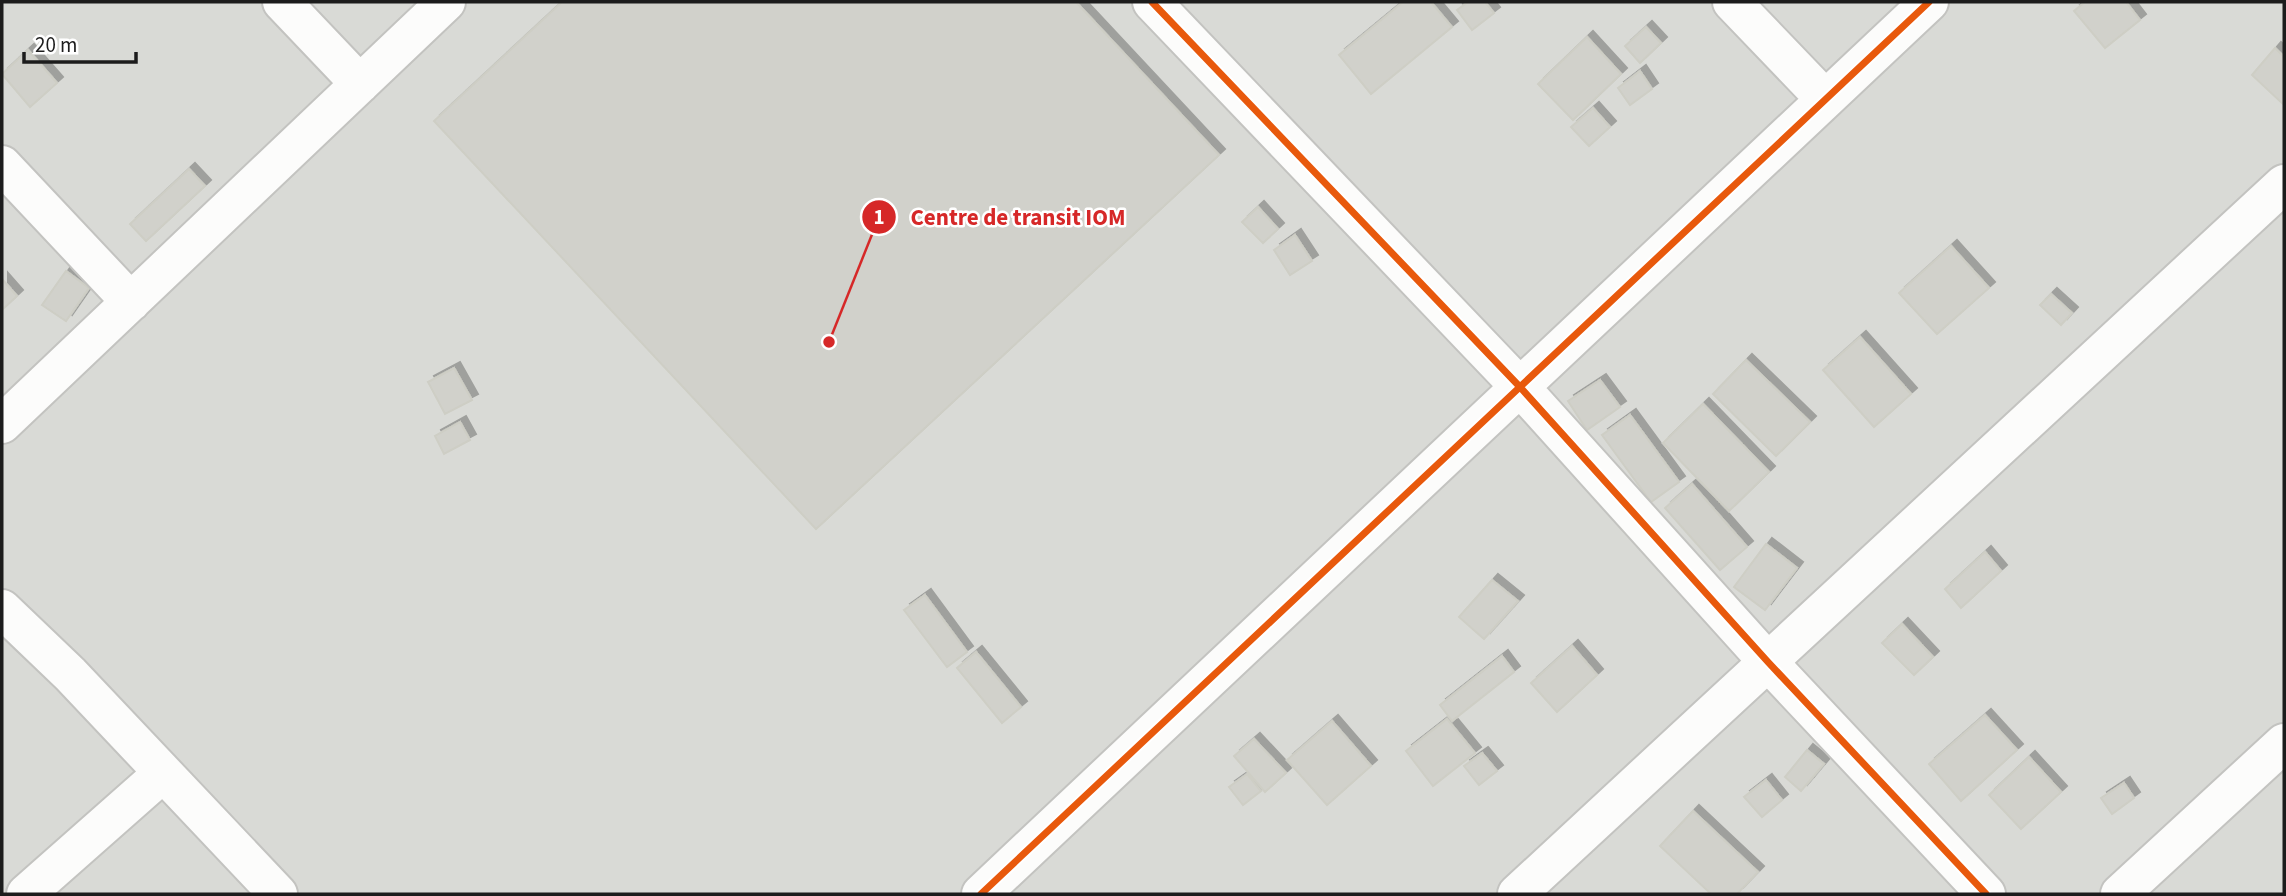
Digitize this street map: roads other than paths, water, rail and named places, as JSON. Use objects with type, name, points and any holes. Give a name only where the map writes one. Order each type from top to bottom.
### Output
[{"type":"street","points":[[282,2],[360,84]]},
{"type":"street","points":[[2,424],[446,2]]},
{"type":"street","points":[[1152,2],[1520,387],[1768,662],[1986,894]]},
{"type":"street","points":[[1732,2],[1825,99]]},
{"type":"street","points":[[981,894],[1929,2]]},
{"type":"street","points":[[2,165],[131,302]]},
{"type":"street","points":[[1517,894],[2284,184]]},
{"type":"street","points":[[2,609],[69,674],[278,894]]},
{"type":"street","points":[[2120,894],[2284,743]]},
{"type":"street","points":[[26,894],[163,773]]},
{"type":"place","name":"Centre de transit IOM","points":[[829,342]]}]
